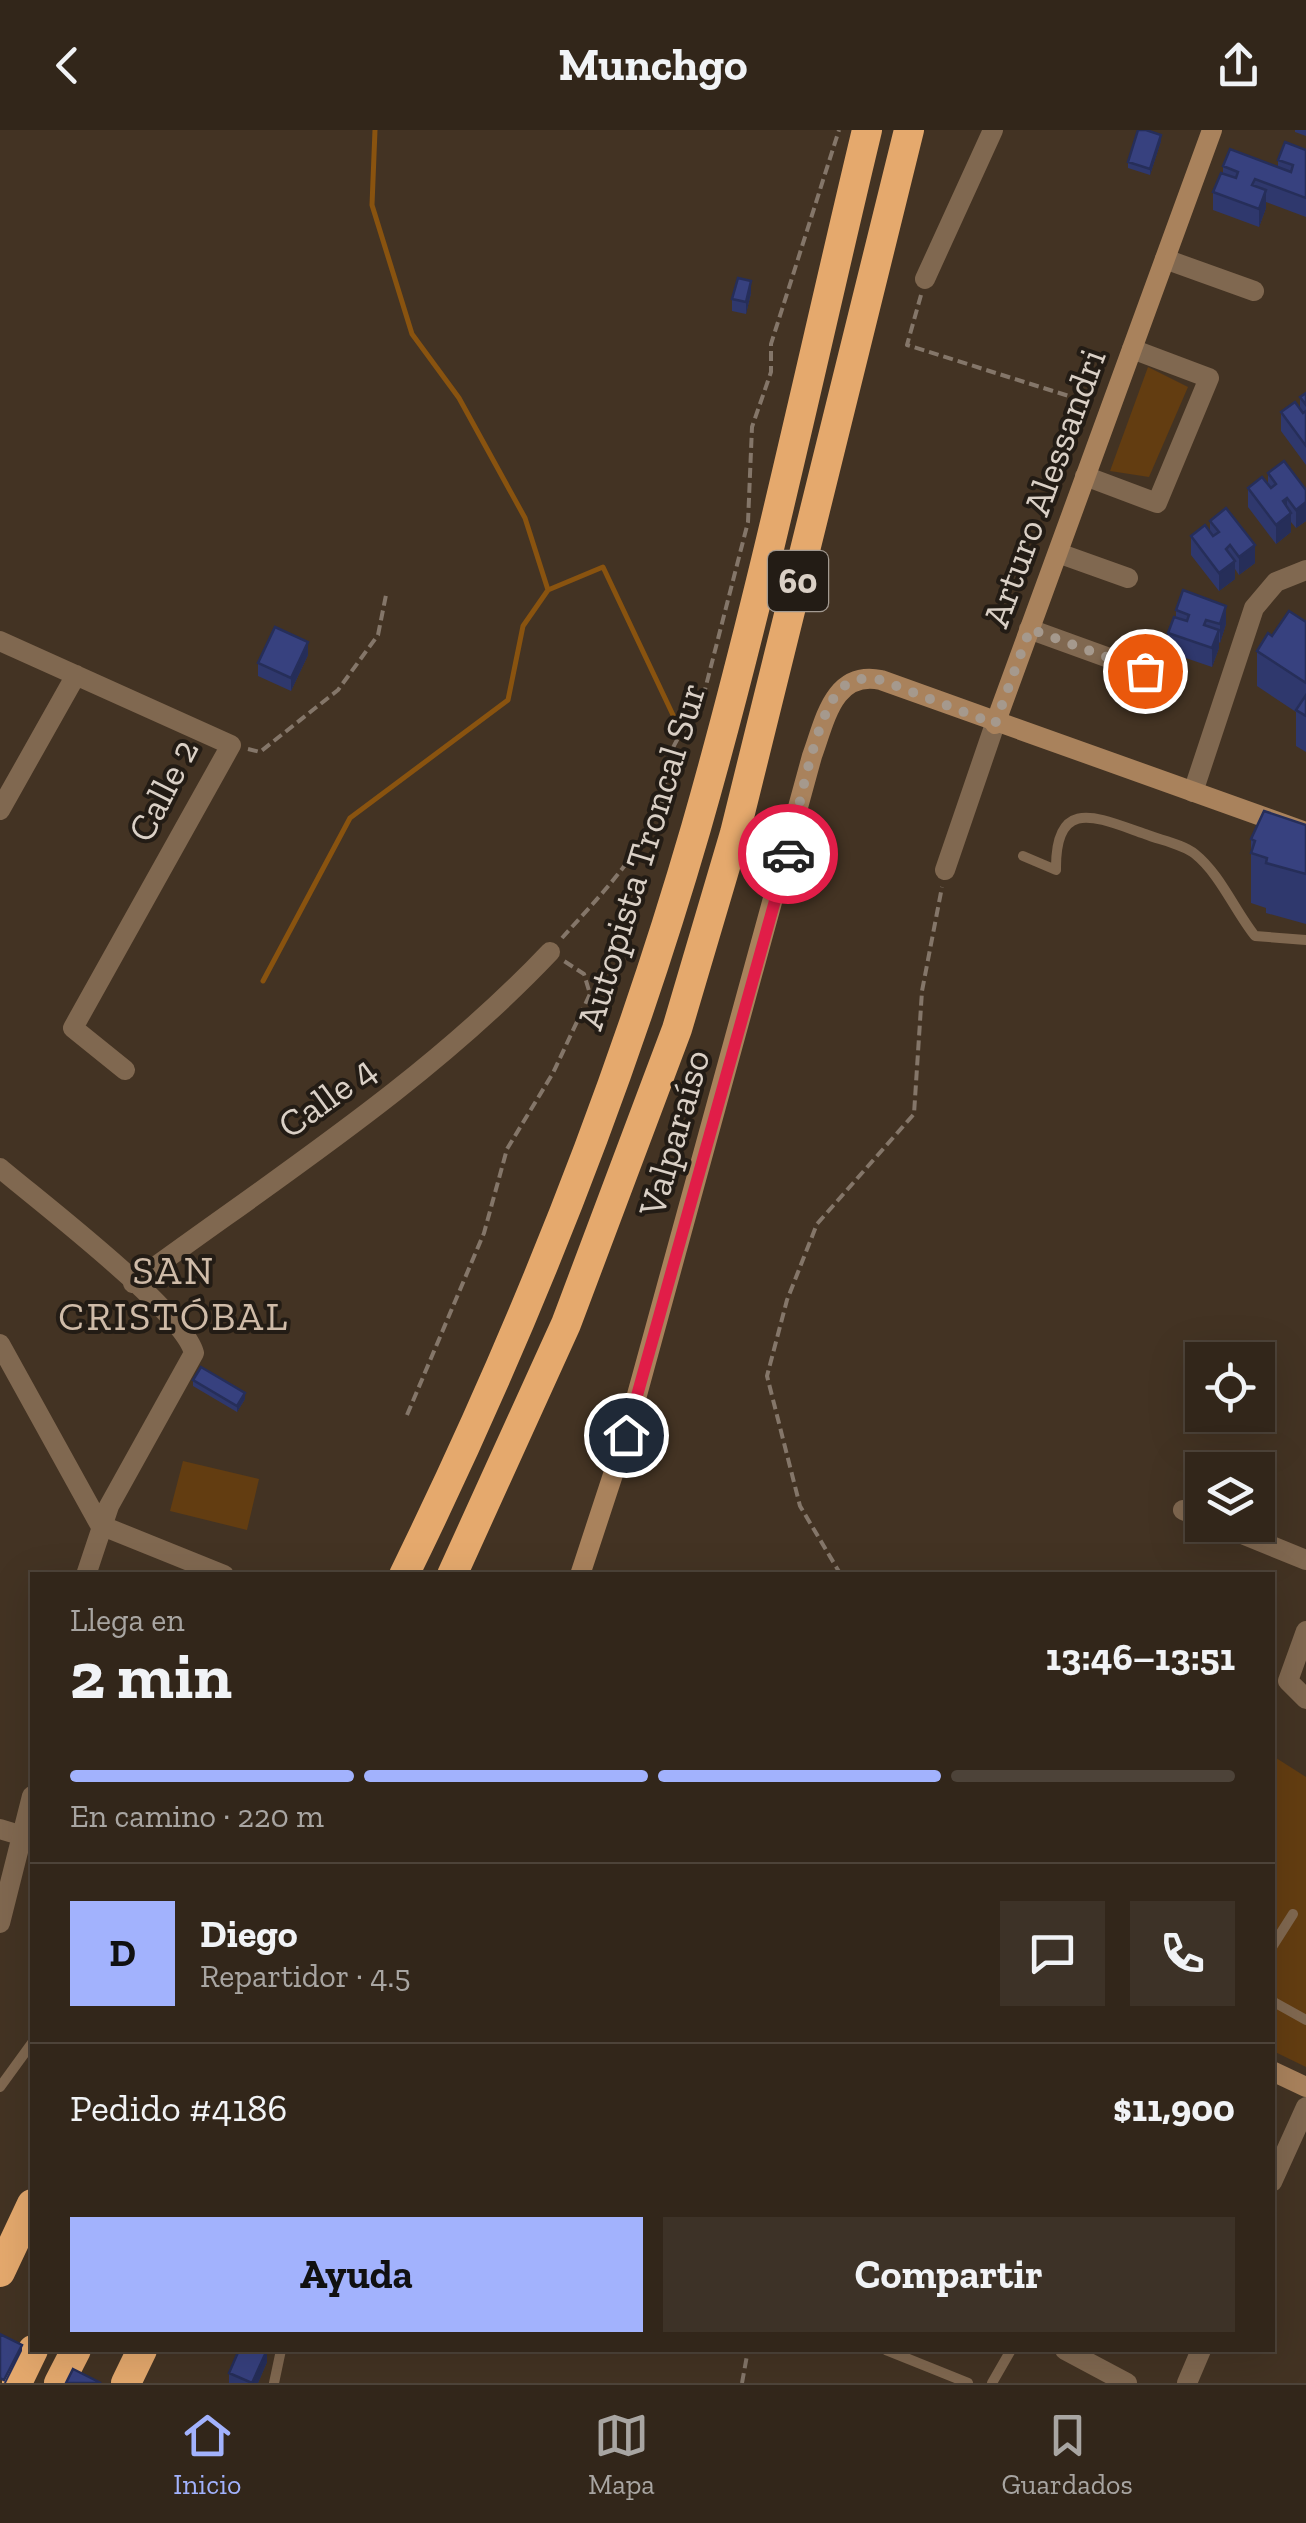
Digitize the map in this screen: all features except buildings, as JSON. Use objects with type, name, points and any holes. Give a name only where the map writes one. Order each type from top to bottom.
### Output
[{"type":"highway","name":"Autopista Troncal Sur","points":[[405,1572],[544,1266],[657,955],[726,720],[867,130]]},
{"type":"highway","name":"Autopista Troncal Sur","points":[[453,1572],[566,1324],[676,1028],[735,833],[909,130]]},
{"type":"highway","points":[[0,2272],[30,2208]]},
{"type":"highway","points":[[17,2383],[32,2352]]},
{"type":"highway","points":[[60,2383],[75,2352]]},
{"type":"highway","points":[[126,2383],[141,2352]]},
{"type":"main road","name":"Arturo Alessandri","points":[[995,724],[1212,130]]},
{"type":"main road","name":"Valparaíso","points":[[581,1572],[626,1435],[812,756],[830,708],[845,685],[872,678],[995,724]]},
{"type":"main road","points":[[995,724],[1306,832]]},
{"type":"main road","points":[[1275,2072],[1306,2087]]},
{"type":"street","points":[[925,279],[994,130]]},
{"type":"street","points":[[1165,260],[1254,291]]},
{"type":"street","points":[[1085,476],[1157,503],[1208,378],[1132,349]]},
{"type":"street","points":[[1058,552],[1128,578]]},
{"type":"street","points":[[1193,792],[1254,608],[1276,582],[1306,570]]},
{"type":"street","points":[[1030,629],[1145,671]]},
{"type":"street","name":"Calle 2","points":[[0,640],[231,745],[72,1028],[124,1070]]},
{"type":"street","points":[[0,810],[76,675]]},
{"type":"street","name":"Arturo Alessandri","points":[[945,870],[995,724]]},
{"type":"street","name":"Calle 4","points":[[133,1283],[400,1087],[475,1027],[550,952]]},
{"type":"street","points":[[0,1168],[133,1283],[190,1340],[194,1353],[100,1526],[87,1572]]},
{"type":"street","points":[[0,1344],[6,1366],[100,1526],[216,1572]]},
{"type":"street","points":[[1262,1542],[1306,1560]]},
{"type":"street","points":[[1306,1631],[1280,1678],[1306,1699]]},
{"type":"street","points":[[0,1923],[30,1805]]},
{"type":"street","points":[[0,1830],[23,1836]]},
{"type":"street","points":[[1275,2175],[1306,2108]]},
{"type":"street","points":[[1069,2352],[1126,2383]]},
{"type":"street","points":[[1187,2383],[1200,2352]]},
{"type":"lane","points":[[1023,856],[1056,870],[1056,842],[1064,826],[1075,818],[1099,818],[1194,852],[1255,936],[1274,941],[1306,940]]},
{"type":"lane","points":[[1275,1942],[1293,1914]]},
{"type":"lane","points":[[1275,2003],[1306,2020]]},
{"type":"lane","points":[[0,2087],[30,2046]]},
{"type":"lane","points":[[274,2383],[282,2352]]},
{"type":"lane","points":[[891,2352],[968,2383]]},
{"type":"lane","points":[[992,2383],[1010,2352]]},
{"type":"path","points":[[407,1415],[484,1233],[507,1149],[552,1072],[590,994],[584,974],[550,952],[613,880],[662,805],[669,759],[682,730],[700,710],[748,522],[752,427],[772,372],[770,344],[839,130]]},
{"type":"path","points":[[925,279],[906,345],[1110,408]]},
{"type":"path","points":[[231,745],[260,752],[338,690],[378,635],[386,595]]},
{"type":"path","points":[[839,1572],[800,1506],[767,1376],[787,1300],[817,1224],[914,1114],[922,991],[945,870]]},
{"type":"path","points":[[742,2383],[748,2352]]},
{"type":"shaded area","points":[[1148,367],[1188,387],[1149,477],[1110,471]]},
{"type":"shaded area","points":[[183,1461],[259,1479],[247,1530],[170,1511]]},
{"type":"shaded area","points":[[1275,1757],[1306,1777],[1306,2067],[1275,2052]]},
{"type":"waterway","points":[[375,130],[372,205],[412,334],[459,398],[525,518],[548,590]]},
{"type":"waterway","points":[[263,981],[350,818],[508,700],[523,626],[548,590],[603,567],[673,715]]},
{"type":"way so far","points":[[788,854],[812,756],[833,699],[845,685],[862,678],[881,680],[995,724],[1030,629],[1145,671]]},
{"type":"district","name":"SAN CRISTÓBAL","points":[[174,1293]]},
{"type":"route","points":[[626,1435],[788,854]]}]
